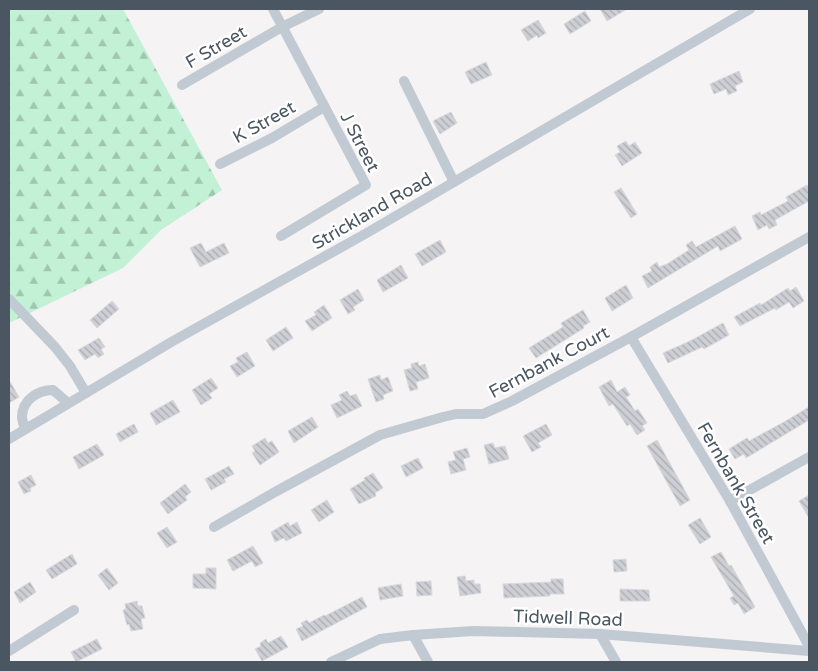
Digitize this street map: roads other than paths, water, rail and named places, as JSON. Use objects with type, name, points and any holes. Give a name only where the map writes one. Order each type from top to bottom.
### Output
[{"type":"street","name":"J Street","points":[[273,9],[366,186],[281,236]]},
{"type":"street","name":"F Street","points":[[182,85],[282,27],[319,9]]},
{"type":"street","name":"Strickland Road","points":[[9,439],[173,341],[324,258],[750,9]]},
{"type":"street","points":[[404,81],[454,182]]},
{"type":"street","name":"K Street","points":[[220,164],[272,138],[324,107]]},
{"type":"street","name":"Fernbank Court","points":[[214,528],[275,492],[380,435],[456,414],[483,414],[512,401],[809,237]]},
{"type":"street","points":[[9,299],[70,366],[86,392]]},
{"type":"street","name":"Fernbank Street","points":[[631,337],[730,502],[809,646]]},
{"type":"street","points":[[25,429],[22,417],[24,407],[33,394],[53,390],[68,403]]},
{"type":"street","points":[[730,502],[809,457]]},
{"type":"street","points":[[9,651],[74,610]]},
{"type":"street","name":"Tidwell Road","points":[[331,662],[380,639],[473,631],[600,634],[809,652]]},
{"type":"street","points":[[600,634],[616,662]]},
{"type":"street","points":[[413,635],[428,662]]}]
